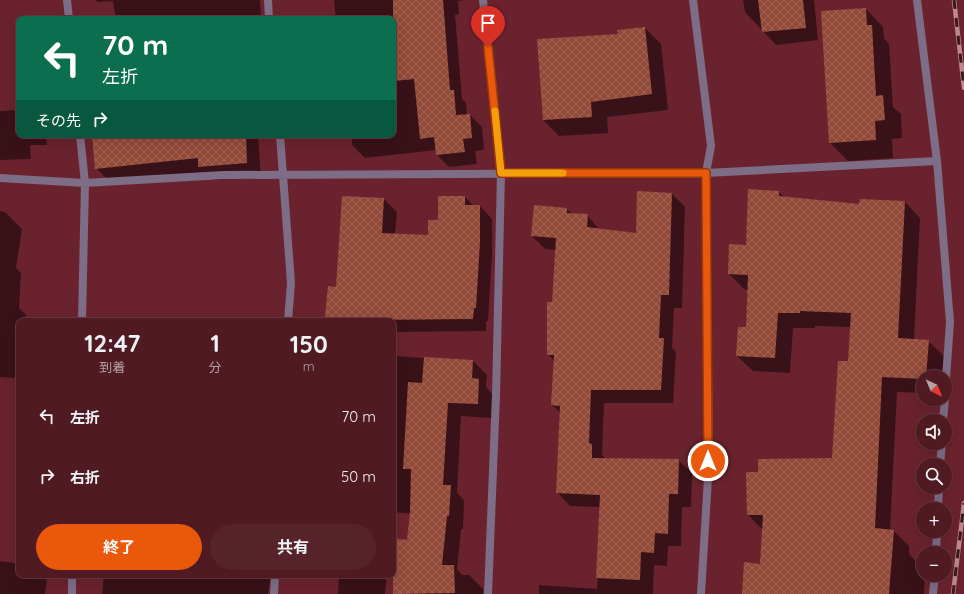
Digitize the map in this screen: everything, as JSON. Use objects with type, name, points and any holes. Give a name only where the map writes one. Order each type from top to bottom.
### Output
[{"type":"street","points":[[67,0],[69,16]]},
{"type":"street","points":[[268,0],[270,16]]},
{"type":"street","points":[[483,0],[501,173],[496,396],[488,594]]},
{"type":"street","points":[[693,0],[711,146],[706,173],[708,461],[701,594]]},
{"type":"street","points":[[917,0],[937,162],[950,322],[947,370]]},
{"type":"street","points":[[80,138],[85,183],[82,318]]},
{"type":"street","points":[[280,138],[284,175],[290,283],[288,318]]},
{"type":"street","points":[[0,178],[85,183],[224,175],[706,173],[937,162]]},
{"type":"street","points":[[72,578],[72,594]]},
{"type":"street","points":[[274,594],[275,578]]},
{"type":"street","points":[[933,594],[934,582]]},
{"type":"building","points":[[393,0],[443,0],[450,90],[454,90],[456,115],[470,114],[472,138],[463,139],[465,152],[436,155],[434,137],[420,139],[414,79],[396,81],[396,16],[393,16]]},
{"type":"building","points":[[758,0],[803,0],[806,28],[762,32]]},
{"type":"building","points":[[866,8],[867,25],[872,25],[876,96],[883,95],[885,120],[875,121],[876,140],[829,143],[821,11]]},
{"type":"building","points":[[645,27],[652,94],[591,102],[592,117],[543,120],[537,39],[618,34],[617,30]]},
{"type":"building","points":[[92,138],[246,138],[247,163],[198,167],[198,158],[95,169]]},
{"type":"building","points":[[748,189],[779,191],[779,196],[859,204],[860,199],[905,201],[898,338],[929,340],[927,370],[916,370],[916,379],[882,377],[875,528],[894,530],[889,594],[742,594],[744,562],[760,564],[763,515],[747,515],[746,472],[758,472],[758,459],[832,458],[838,361],[848,361],[851,313],[800,311],[800,313],[778,313],[775,358],[736,356],[738,327],[746,327],[748,275],[728,274],[729,244],[746,245]]},
{"type":"building","points":[[637,191],[672,193],[669,295],[661,295],[659,338],[664,338],[661,390],[591,390],[589,443],[592,444],[592,458],[679,459],[678,494],[669,494],[668,534],[655,533],[654,553],[641,552],[640,580],[596,578],[600,495],[556,493],[560,406],[551,405],[554,355],[547,355],[547,302],[552,302],[556,238],[531,236],[534,205],[567,208],[567,213],[588,214],[587,227],[636,233]]},
{"type":"building","points":[[342,196],[384,198],[382,233],[428,235],[428,220],[438,220],[438,196],[465,196],[465,205],[480,205],[480,242],[476,308],[474,308],[473,319],[396,320],[396,318],[325,317],[328,286],[336,287]]},
{"type":"building","points":[[424,357],[473,360],[472,378],[479,379],[478,404],[448,403],[443,485],[451,485],[449,516],[447,516],[442,565],[454,565],[455,593],[393,594],[393,578],[396,578],[396,538],[407,540],[410,512],[411,469],[403,469],[408,382],[422,383]]},
{"type":"railway","points":[[954,0],[964,88]]},
{"type":"railway","points":[[953,594],[964,503]]},
{"type":"slow traffic","points":[[495,111],[501,173],[563,173]]},
{"type":"route","points":[[488,47],[501,173],[706,173],[708,461]]}]
